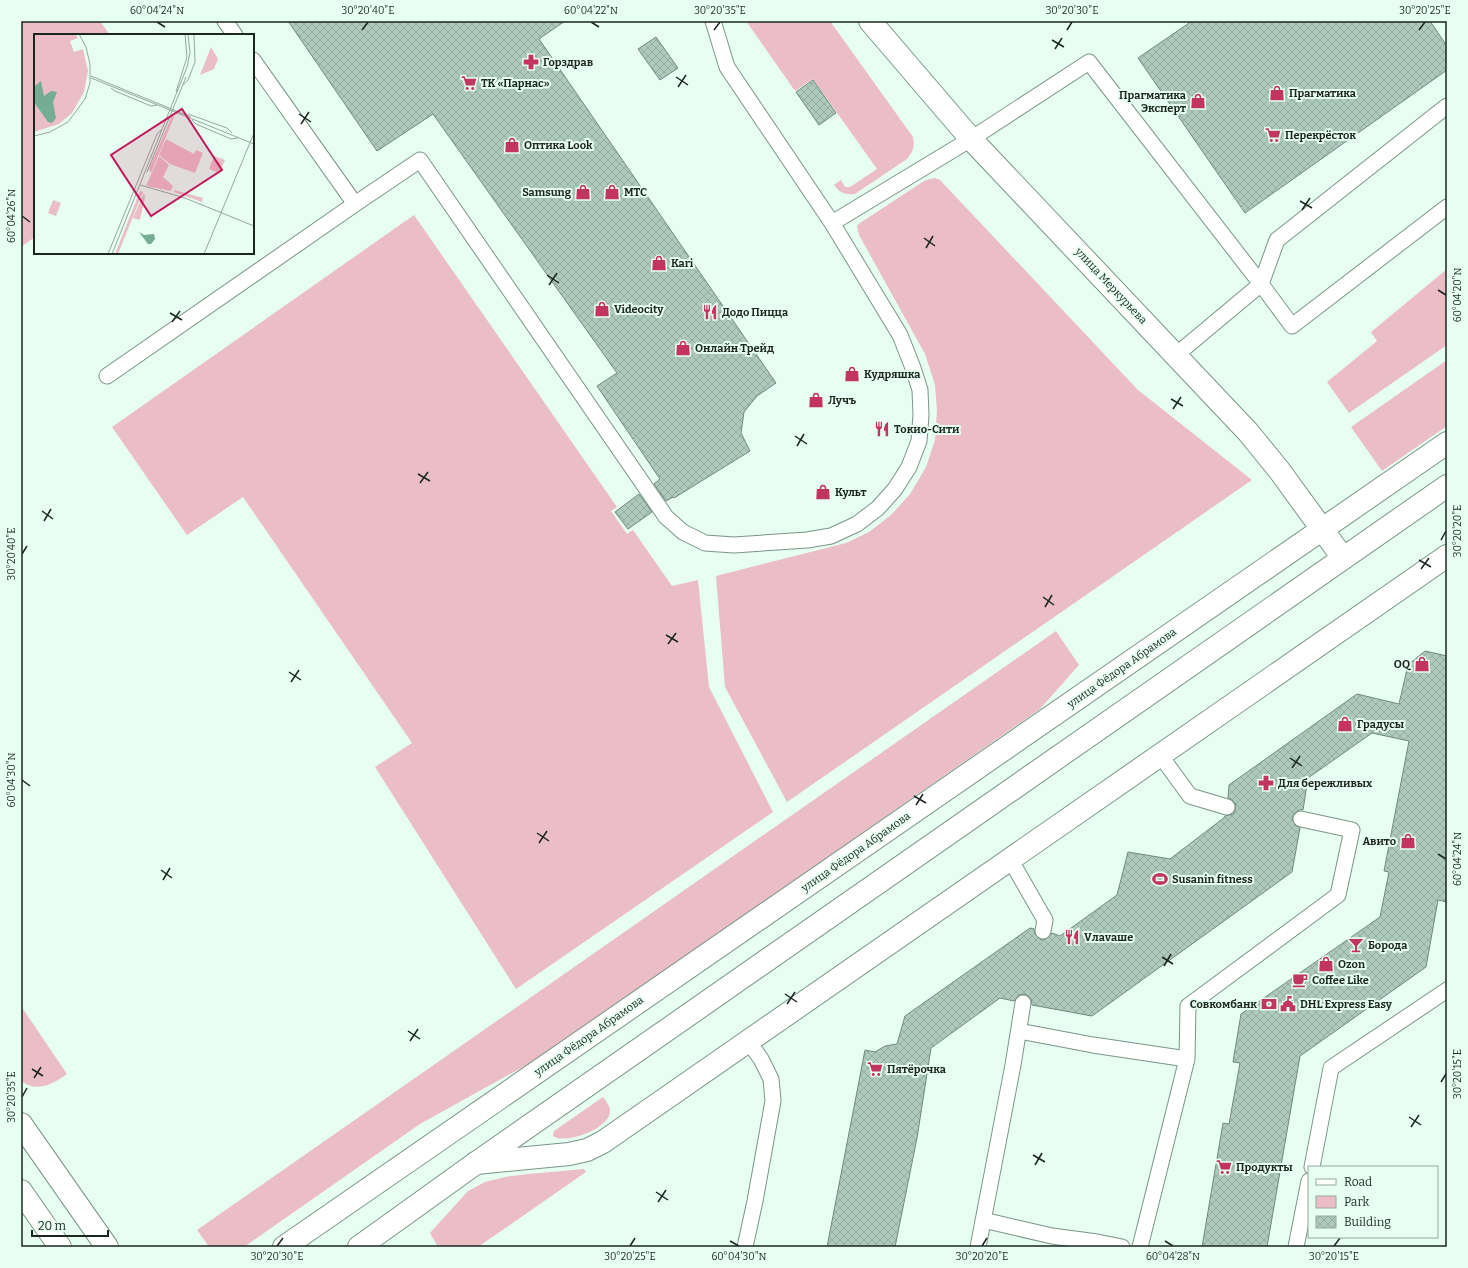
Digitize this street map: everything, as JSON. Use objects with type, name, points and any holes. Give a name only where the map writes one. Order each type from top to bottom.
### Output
[{"type":"street","name":"улица Меркурьева","points":[[870,21],[971,139],[1248,432],[1323,529],[1343,558]]},
{"type":"street","name":"улица Фёдора Абрамова","points":[[284,1247],[1447,443]]},
{"type":"street","points":[[359,1247],[476,1163],[1447,486]]},
{"type":"street","points":[[476,1163],[569,1154],[587,1150],[603,1142],[1447,556]]},
{"type":"street","points":[[21,1124],[107,1247]]},
{"type":"street","points":[[21,1191],[60,1247]]},
{"type":"lane","points":[[225,21],[234,34]]},
{"type":"lane","points":[[107,376],[420,160],[666,517],[683,532],[705,543],[734,545],[807,540],[832,536],[857,524],[878,508],[895,489],[909,467],[919,441],[921,415],[920,390],[900,335],[832,223],[727,67],[713,21]]},
{"type":"lane","points":[[254,61],[355,204]]},
{"type":"lane","points":[[832,223],[971,139],[1089,62],[1292,326],[1447,207]]},
{"type":"lane","points":[[1176,355],[1261,284],[1277,240],[1447,106]]},
{"type":"lane","points":[[1160,755],[1190,796],[1227,807]]},
{"type":"lane","points":[[1140,1247],[1187,1059],[1188,1006],[1338,895],[1352,830],[1301,819]]},
{"type":"lane","points":[[1010,859],[1045,920],[1043,931]]},
{"type":"lane","points":[[1312,1166],[1331,1068],[1447,990]]},
{"type":"lane","points":[[978,1247],[1023,1003]]},
{"type":"lane","points":[[1018,1031],[1093,1045],[1187,1059]]},
{"type":"lane","points":[[745,1247],[755,1201],[773,1100],[771,1079],[761,1059],[748,1041]]},
{"type":"lane","points":[[1296,1247],[1308,1186]]},
{"type":"lane","points":[[983,1220],[1052,1236],[1122,1247]]},
{"type":"green space","points":[[21,21],[100,21],[109,34],[34,34],[34,238],[21,247]]},
{"type":"green space","points":[[746,21],[830,21],[913,137],[913,149],[907,159],[855,194],[846,194],[838,190],[834,185],[841,180],[845,187],[850,187],[877,169],[813,79],[795,91]]},
{"type":"green space","points":[[935,178],[940,180],[1138,390],[1252,480],[787,802],[725,687],[716,576],[846,543],[869,532],[891,515],[910,494],[926,467],[935,440],[937,410],[935,385],[925,354],[859,235],[857,226],[924,181]]},
{"type":"green space","points":[[414,215],[617,507],[611,511],[627,534],[633,530],[672,586],[698,580],[709,687],[773,812],[516,989],[375,767],[412,743],[243,497],[187,535],[112,427]]},
{"type":"green space","points":[[1447,269],[1447,345],[1349,413],[1327,382],[1377,341],[1371,332]]},
{"type":"green space","points":[[1447,360],[1447,426],[1382,471],[1351,427]]},
{"type":"green space","points":[[1056,631],[1079,665],[1040,709],[539,1058],[420,1124],[244,1247],[209,1247],[197,1230]]},
{"type":"green space","points":[[21,1006],[67,1074],[51,1084],[39,1087],[27,1085],[21,1081]]},
{"type":"green space","points":[[603,1097],[609,1105],[610,1111],[608,1118],[603,1124],[586,1134],[576,1137],[559,1138],[553,1136],[554,1131]]},
{"type":"green space","points":[[584,1169],[586,1172],[478,1247],[438,1247],[430,1233],[468,1191],[485,1182],[505,1177]]},
{"type":"building","points":[[288,21],[565,21],[539,39],[776,383],[757,396],[744,412],[741,433],[750,451],[674,498],[673,497],[666,501],[654,484],[660,479],[597,386],[617,373],[433,114],[377,151]]},
{"type":"building","name":"Перекрёсток","points":[[1192,21],[1430,21],[1447,46],[1447,70],[1245,213],[1138,58]]},
{"type":"building","points":[[656,37],[678,68],[660,80],[638,49]]},
{"type":"building","points":[[813,80],[836,113],[819,125],[796,92]]},
{"type":"building","points":[[639,494],[652,512],[628,529],[615,512]]},
{"type":"building","points":[[1425,651],[1447,656],[1447,902],[1438,900],[1426,967],[1300,1056],[1267,1247],[1202,1247],[1223,1123],[1229,1124],[1240,1063],[1233,1062],[1241,1014],[1380,917],[1389,872],[1384,871],[1409,741],[1372,733],[1308,778],[1303,810],[1299,810],[1292,817],[1295,825],[1300,828],[1292,872],[1092,1016],[1032,1005],[1031,999],[1025,994],[1019,995],[1014,1001],[1000,998],[931,1048],[917,1138],[895,1247],[827,1247],[865,1050],[875,1052],[885,1046],[897,1044],[905,1016],[1030,928],[1034,929],[1035,934],[1041,940],[1046,939],[1052,933],[1060,936],[1117,895],[1128,852],[1170,859],[1225,816],[1233,814],[1236,805],[1228,798],[1229,785],[1357,694],[1399,704],[1408,665]]},
{"type":"place","name":"Горздрав","points":[[531,62]]},
{"type":"place","name":"ТК «Парнас»","points":[[469,83]]},
{"type":"place","name":"Прагматика","points":[[1277,93]]},
{"type":"place","name":"Прагматика Эксперт","points":[[1198,101]]},
{"type":"place","name":"Перекрёсток","points":[[1273,135]]},
{"type":"place","name":"Оптика Look","points":[[512,145]]},
{"type":"place","name":"Samsung","points":[[583,192]]},
{"type":"place","name":"МТС","points":[[612,192]]},
{"type":"place","name":"Kari","points":[[659,263]]},
{"type":"place","name":"Videocity","points":[[602,309]]},
{"type":"place","name":"Додо Пицца","points":[[710,312]]},
{"type":"place","name":"Онлайн Трейд","points":[[683,348]]},
{"type":"place","name":"Кудряшка","points":[[852,374]]},
{"type":"place","name":"Лучъ","points":[[816,400]]},
{"type":"place","name":"Токио-Сити","points":[[882,429]]},
{"type":"place","name":"Культ","points":[[823,492]]},
{"type":"place","name":"OQ","points":[[1422,664]]},
{"type":"place","name":"Градусы","points":[[1345,724]]},
{"type":"place","name":"Для бережливых","points":[[1266,783]]},
{"type":"place","name":"Авито","points":[[1408,841]]},
{"type":"place","name":"Susanin fitness","points":[[1160,879]]},
{"type":"place","name":"Vлаvаше","points":[[1072,937]]},
{"type":"place","name":"Борода","points":[[1356,945]]},
{"type":"place","name":"Ozon","points":[[1326,964]]},
{"type":"place","name":"Coffee Like","points":[[1300,980]]},
{"type":"place","name":"Совкомбанк","points":[[1269,1004]]},
{"type":"place","name":"DHL Express Easy","points":[[1288,1004]]},
{"type":"place","name":"Пятёрочка","points":[[875,1069]]},
{"type":"place","name":"Продукты","points":[[1224,1167]]}]
